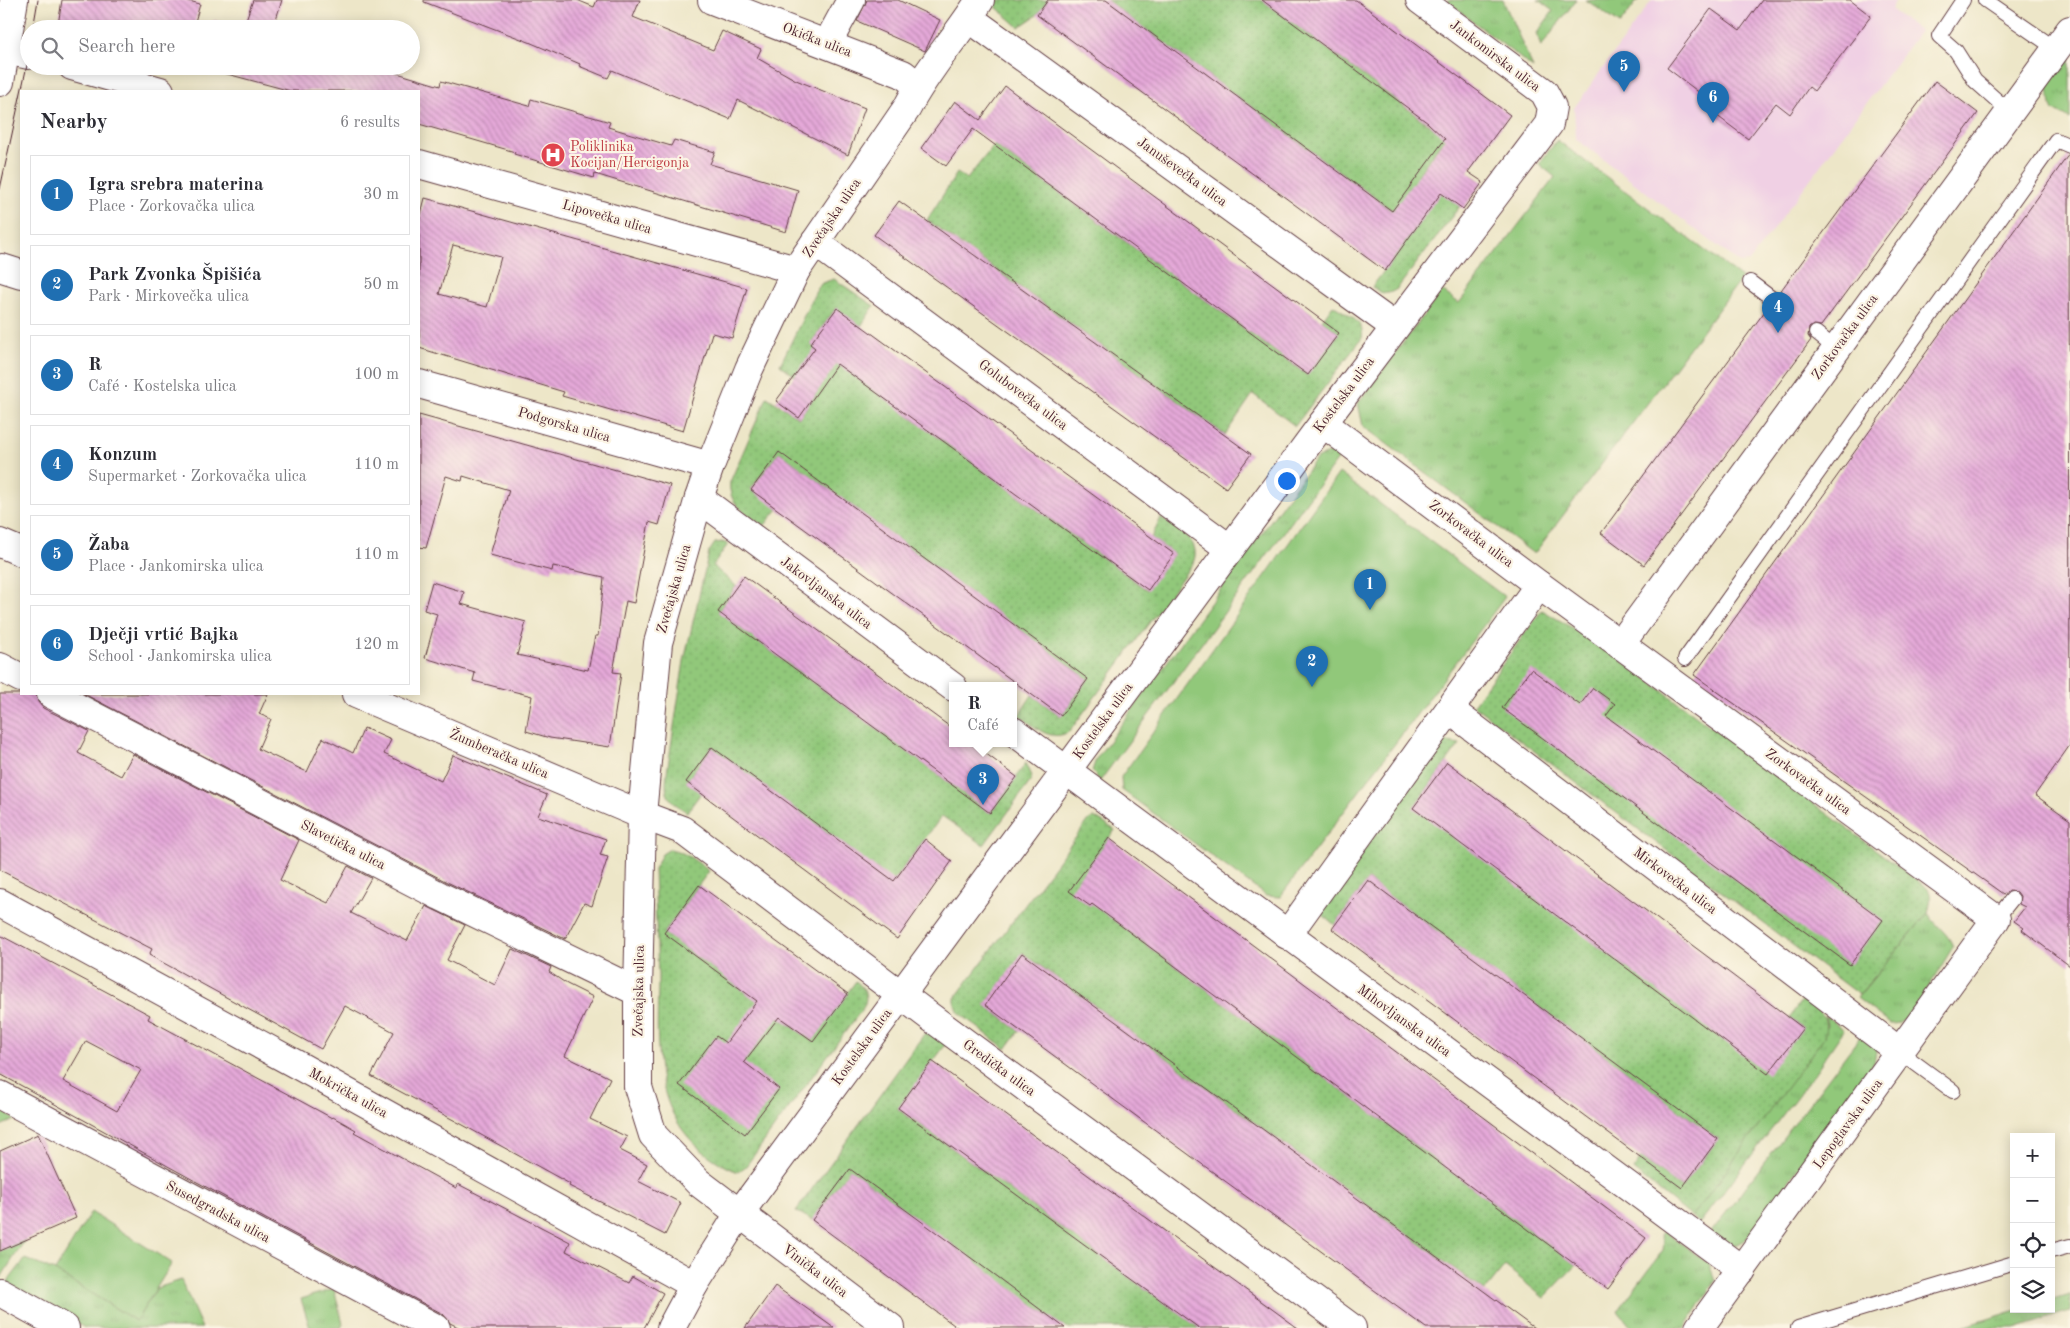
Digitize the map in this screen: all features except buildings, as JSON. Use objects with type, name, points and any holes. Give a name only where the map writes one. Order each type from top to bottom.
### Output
[{"type":"street","points":[[0,82],[17,53],[14,0]]},
{"type":"street","points":[[827,44],[851,0]]},
{"type":"street","name":"Jankomirska ulica","points":[[1420,0],[1544,92],[1552,107],[1549,124]]},
{"type":"street","name":"Okićka ulica","points":[[721,2],[903,74],[918,86]]},
{"type":"street","name":"Zvečajska ulica","points":[[740,1214],[698,1182],[653,1134],[638,1087],[642,815],[658,643],[710,466],[749,370],[796,270],[907,108],[918,86],[974,9]]},
{"type":"street","name":"Januševečka ulica","points":[[974,9],[1395,327]]},
{"type":"street","name":"Zorkovačka ulica","points":[[1620,645],[1826,341],[2010,112],[2063,39]]},
{"type":"street","points":[[104,75],[156,90]]},
{"type":"street","name":"Kostelska ulica","points":[[671,1328],[694,1286],[740,1214],[1323,422],[1549,124]]},
{"type":"street","name":"Lipovečka ulica","points":[[420,164],[796,270]]},
{"type":"street","name":"Golubovečka ulica","points":[[816,242],[1230,549]]},
{"type":"street","name":"Podgorska ulica","points":[[420,384],[710,466]]},
{"type":"street","name":"Zorkovačka ulica","points":[[1323,422],[1620,645],[2004,909]]},
{"type":"street","name":"Jakovljanska ulica","points":[[700,498],[949,684]]},
{"type":"street","points":[[0,543],[20,552]]},
{"type":"street","points":[[1287,935],[1539,585]]},
{"type":"street","points":[[0,667],[20,677]]},
{"type":"street","name":"Slavetička ulica","points":[[53,695],[440,896],[638,992]]},
{"type":"street","name":"Žumberačka ulica","points":[[358,695],[642,815]]},
{"type":"street","name":"Mirkovečka ulica","points":[[1450,710],[1900,1052]]},
{"type":"street","points":[[1017,734],[1066,771]]},
{"type":"street","name":"Mihovljanska ulica","points":[[1066,771],[1742,1270]]},
{"type":"street","name":"Gredička ulica","points":[[642,815],[682,830],[901,995],[1352,1328]]},
{"type":"street","name":"Mokrička ulica","points":[[0,903],[694,1286]]},
{"type":"street","name":"Lepoglavska ulica","points":[[1699,1328],[2004,909]]},
{"type":"street","name":"Susedgradska ulica","points":[[0,1095],[436,1328]]},
{"type":"street","name":"Vinička ulica","points":[[740,1214],[891,1328]]},
{"type":"street","points":[[0,1292],[65,1328]]},
{"type":"lane","points":[[1963,0],[1939,36],[1956,51],[1975,81],[2010,112]]},
{"type":"lane","points":[[1985,0],[2063,39]]},
{"type":"lane","points":[[1686,659],[2056,140],[2070,146]]},
{"type":"lane","points":[[1750,282],[1774,300]]},
{"type":"lane","points":[[1900,1052],[1953,1091]]},
{"type":"lane","points":[[2055,1250],[2070,1246]]},
{"type":"lane","points":[[1798,1328],[2010,1264]]},
{"type":"shaded area","points":[[1652,0],[1896,0],[1891,9],[1920,31],[1749,262],[1740,263],[1576,139],[1574,108]]},
{"type":"green space","points":[[998,0],[1048,0],[1037,15],[1019,27],[996,7]]},
{"type":"green space","points":[[1106,0],[1262,0],[1445,137],[1418,175],[1460,206],[1397,289],[1390,293],[1384,293],[1372,287],[1416,228]]},
{"type":"green space","points":[[1503,0],[1533,68],[1447,1]]},
{"type":"green space","points":[[1538,0],[1576,0],[1541,47],[1537,33],[1553,11]]},
{"type":"green space","points":[[1586,0],[1638,0],[1620,24]]},
{"type":"green space","points":[[2070,52],[2070,119],[2052,109],[2047,85]]},
{"type":"green space","points":[[1557,140],[1742,278],[1534,554],[1363,426],[1358,403],[1442,291],[1459,303],[1555,177],[1539,164]]},
{"type":"green space","points":[[994,145],[1307,375],[1339,333],[1322,320],[1333,305],[1357,322],[1361,327],[1362,338],[1295,426],[1253,394],[1225,435],[927,220],[957,173],[967,179]]},
{"type":"green space","points":[[834,279],[874,306],[861,326],[836,308],[810,344],[1147,590],[1174,554],[1151,538],[1161,518],[1181,531],[1191,542],[1195,555],[1193,563],[1070,731],[1056,736],[1049,735],[1019,715],[1032,695],[1061,716],[1088,679],[779,452],[751,489],[778,509],[764,526],[735,503],[730,490],[730,482],[767,397],[799,418],[817,392],[780,365],[817,289],[822,283]]},
{"type":"green space","points":[[1328,453],[1341,455],[1100,781],[1092,771],[1096,759],[1316,459]]},
{"type":"green space","points":[[1339,473],[1505,597],[1280,897],[1266,896],[1122,790],[1121,777]]},
{"type":"green space","points":[[722,542],[728,544],[713,566],[736,586],[718,612],[990,813],[1026,763],[1032,776],[1030,782],[984,845],[942,816],[893,881],[712,747],[686,782],[701,793],[687,812],[671,800],[667,792],[666,780],[684,661],[709,552],[715,543]]},
{"type":"green space","points":[[1542,610],[1600,644],[1927,888],[1930,897],[1928,913],[1859,995],[1473,705]]},
{"type":"green space","points":[[1448,742],[1460,744],[1413,808],[1803,1028],[1789,1018],[1803,998],[1822,1014],[1826,1023],[1824,1037],[1692,1217],[1633,1170],[1641,1158],[1682,1188],[1718,1139],[1368,880],[1335,925],[1318,911],[1442,745]]},
{"type":"green space","points":[[1094,817],[1115,830],[1070,891],[1090,906],[1101,891],[1112,919],[1576,1265],[1544,1298],[1505,1266],[1485,1291],[1023,953],[985,1005],[1019,1031],[1006,1049],[959,1013],[955,1005],[955,998],[1089,820]]},
{"type":"green space","points":[[670,849],[686,855],[709,871],[664,933],[812,1041],[856,981],[862,987],[866,997],[863,1008],[746,1166],[738,1172],[722,1164],[699,1148],[683,1130],[672,1111],[664,1090],[658,1045],[658,976],[654,869],[662,854]]},
{"type":"green space","points":[[1928,913],[1953,947],[1912,1011],[1902,1021],[1890,1024],[1857,998]]},
{"type":"green space","points":[[1825,1015],[1844,1030],[1811,1078],[1699,1224],[1692,1217],[1774,1104],[1827,1026]]},
{"type":"green space","points":[[927,1030],[946,1044],[898,1109],[1199,1328],[1065,1328],[850,1169],[812,1220],[796,1211]]},
{"type":"green space","points":[[1862,1034],[1877,1046],[1874,1063],[1750,1235],[1739,1243],[1730,1245],[1720,1242],[1709,1235]]},
{"type":"green space","points":[[3,1111],[15,1120],[0,1126],[0,1112]]},
{"type":"green space","points":[[91,1212],[172,1263],[136,1321],[55,1271]]},
{"type":"green space","points":[[1664,1231],[1709,1264],[1715,1280],[1685,1328],[1632,1328],[1618,1311],[1663,1250],[1664,1243],[1661,1235]]},
{"type":"green space","points":[[25,1240],[0,1279],[0,1241]]},
{"type":"green space","points":[[25,1259],[55,1271],[136,1321],[157,1288],[181,1280],[202,1328],[85,1328],[6,1284]]},
{"type":"green space","points":[[334,1289],[343,1324],[341,1328],[310,1328],[301,1299]]},
{"type":"green space","points":[[2070,1294],[2070,1311],[2015,1328],[1959,1328],[2010,1312],[2055,1313],[2055,1299]]},
{"type":"tram line","points":[[35,20],[38,0]]},
{"type":"tram line","points":[[22,90],[25,75]]},
{"type":"tram line","points":[[0,189],[20,97]]},
{"type":"place","name":"Žaba","points":[[1624,92]]},
{"type":"place","name":"Dječji vrtić Bajka","points":[[1713,123]]},
{"type":"place","name":"Poliklinika Kocijan/Hercigonja","points":[[553,155]]},
{"type":"place","name":"Konzum","points":[[1778,333]]},
{"type":"place","name":"Igra srebra materina","points":[[1370,610]]},
{"type":"place","name":"Park Zvonka Špišića","points":[[1312,687]]},
{"type":"place","name":"R","points":[[983,805]]}]
